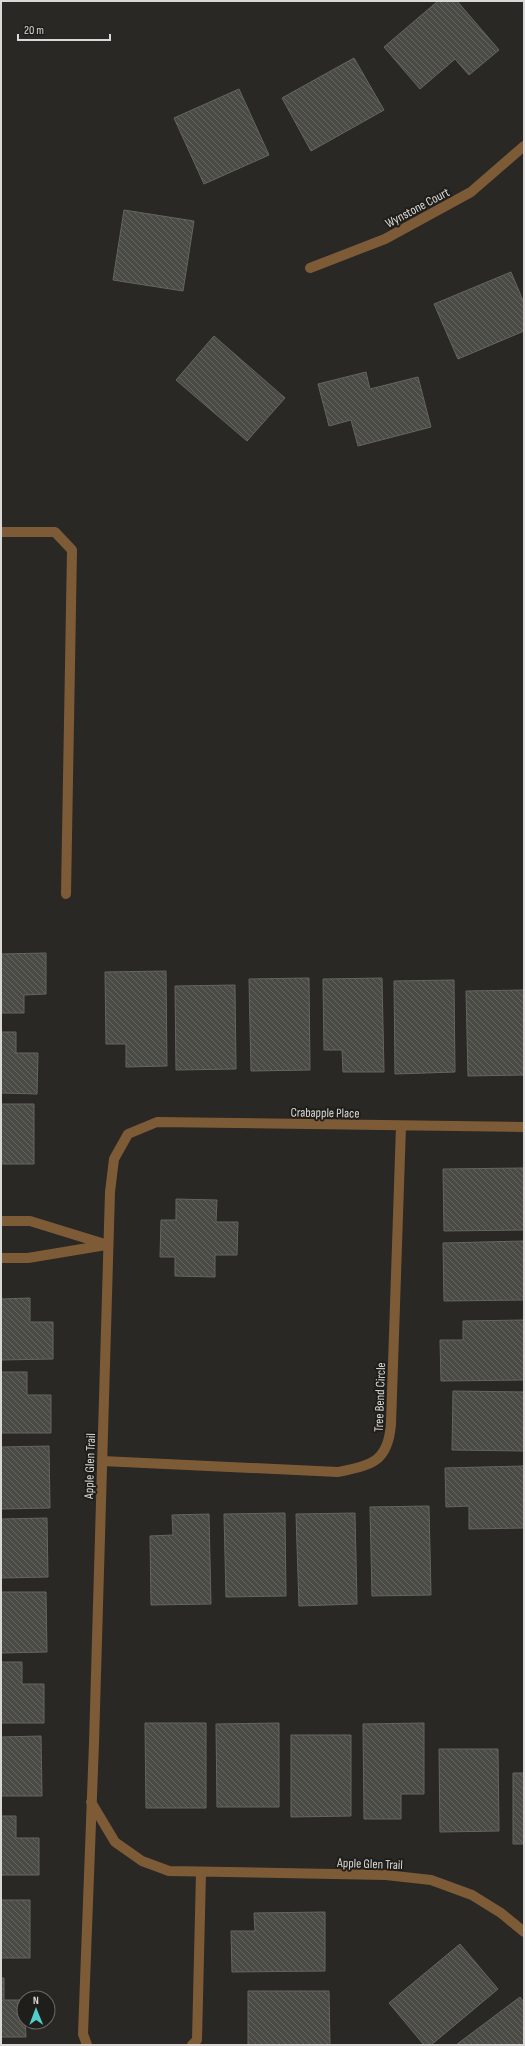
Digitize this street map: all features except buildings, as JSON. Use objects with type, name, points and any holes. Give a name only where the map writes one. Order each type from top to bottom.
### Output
[{"type":"street","name":"Wynstone Court","points":[[310,268],[385,239],[471,192],[524,146]]},
{"type":"street","points":[[1,532],[55,532],[72,550],[66,894]]},
{"type":"street","name":"Crabapple Place","points":[[128,1134],[157,1122],[524,1127]]},
{"type":"street","name":"Tree Bend Circle","points":[[102,1461],[338,1472],[366,1466],[381,1456],[390,1438],[391,1424],[401,1126]]},
{"type":"street","name":"Apple Glen Trail","points":[[87,2045],[83,2034],[110,1192],[114,1159],[128,1134]]},
{"type":"street","points":[[1,1221],[30,1221],[108,1245]]},
{"type":"street","points":[[1,1258],[28,1258],[108,1245]]},
{"type":"street","name":"Apple Glen Trail","points":[[91,1802],[115,1842],[142,1861],[169,1871],[386,1875],[431,1880],[472,1895],[501,1913],[524,1932]]},
{"type":"street","points":[[192,2045],[197,2040],[201,1872]]}]
